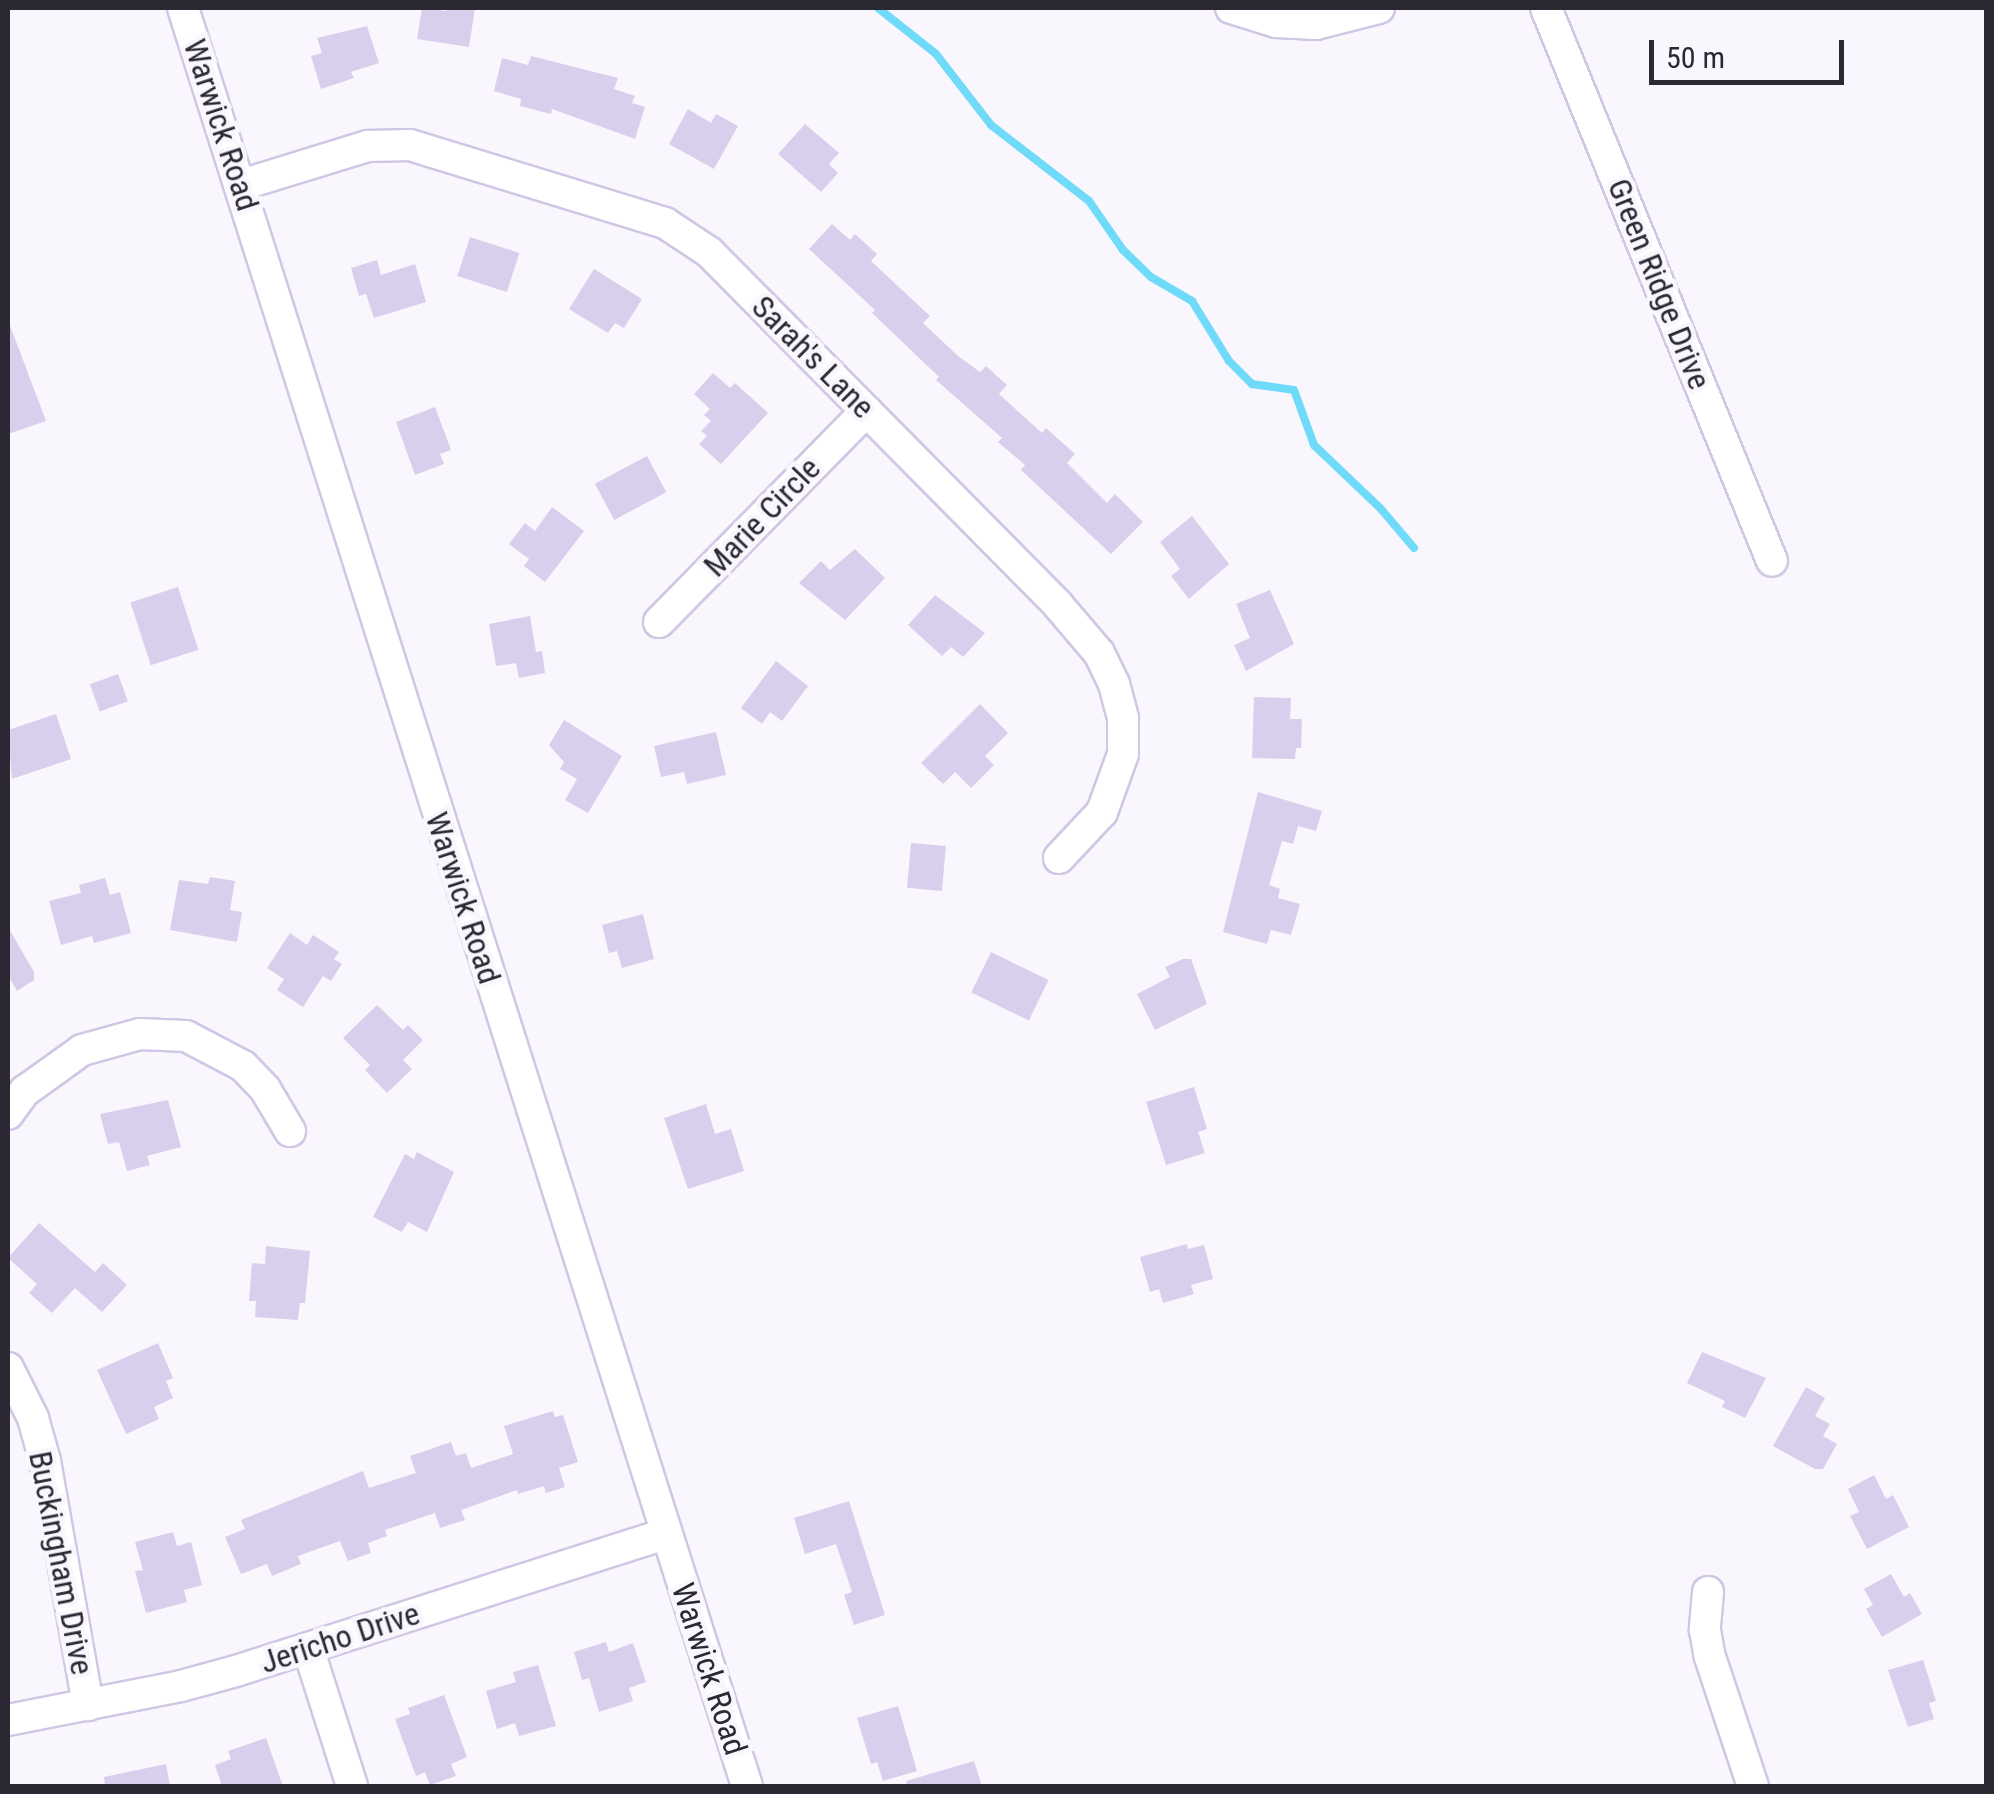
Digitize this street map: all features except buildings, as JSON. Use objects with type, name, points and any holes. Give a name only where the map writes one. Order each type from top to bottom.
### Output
[{"type":"street","name":"Warwick Road","points":[[183,8],[747,1786]]},
{"type":"street","points":[[1231,8],[1276,22],[1316,24],[1380,8]]},
{"type":"street","name":"Green Ridge Drive","points":[[1546,8],[1772,561]]},
{"type":"street","name":"Sarah's Lane","points":[[240,185],[368,146],[410,145],[664,223],[709,252],[1088,639],[1114,684],[1124,742],[1113,790],[1102,812],[1059,858]]},
{"type":"street","name":"Marie Circle","points":[[659,622],[866,411]]},
{"type":"street","points":[[8,1114],[25,1090],[82,1050],[140,1034],[186,1036],[243,1066],[264,1088],[290,1131]]},
{"type":"street","name":"Buckingham Drive","points":[[8,1368],[33,1418],[45,1460],[88,1705]]},
{"type":"street","name":"Jericho Drive","points":[[8,1720],[181,1686],[666,1534]]},
{"type":"street","points":[[1708,1592],[1705,1630],[1710,1657],[1753,1786]]},
{"type":"street","points":[[308,1648],[352,1786]]},
{"type":"waterway","points":[[878,8],[936,54],[991,125],[1089,201],[1123,250],[1151,277],[1192,301],[1229,361],[1252,384],[1294,390],[1314,445],[1381,509],[1414,548]]}]
